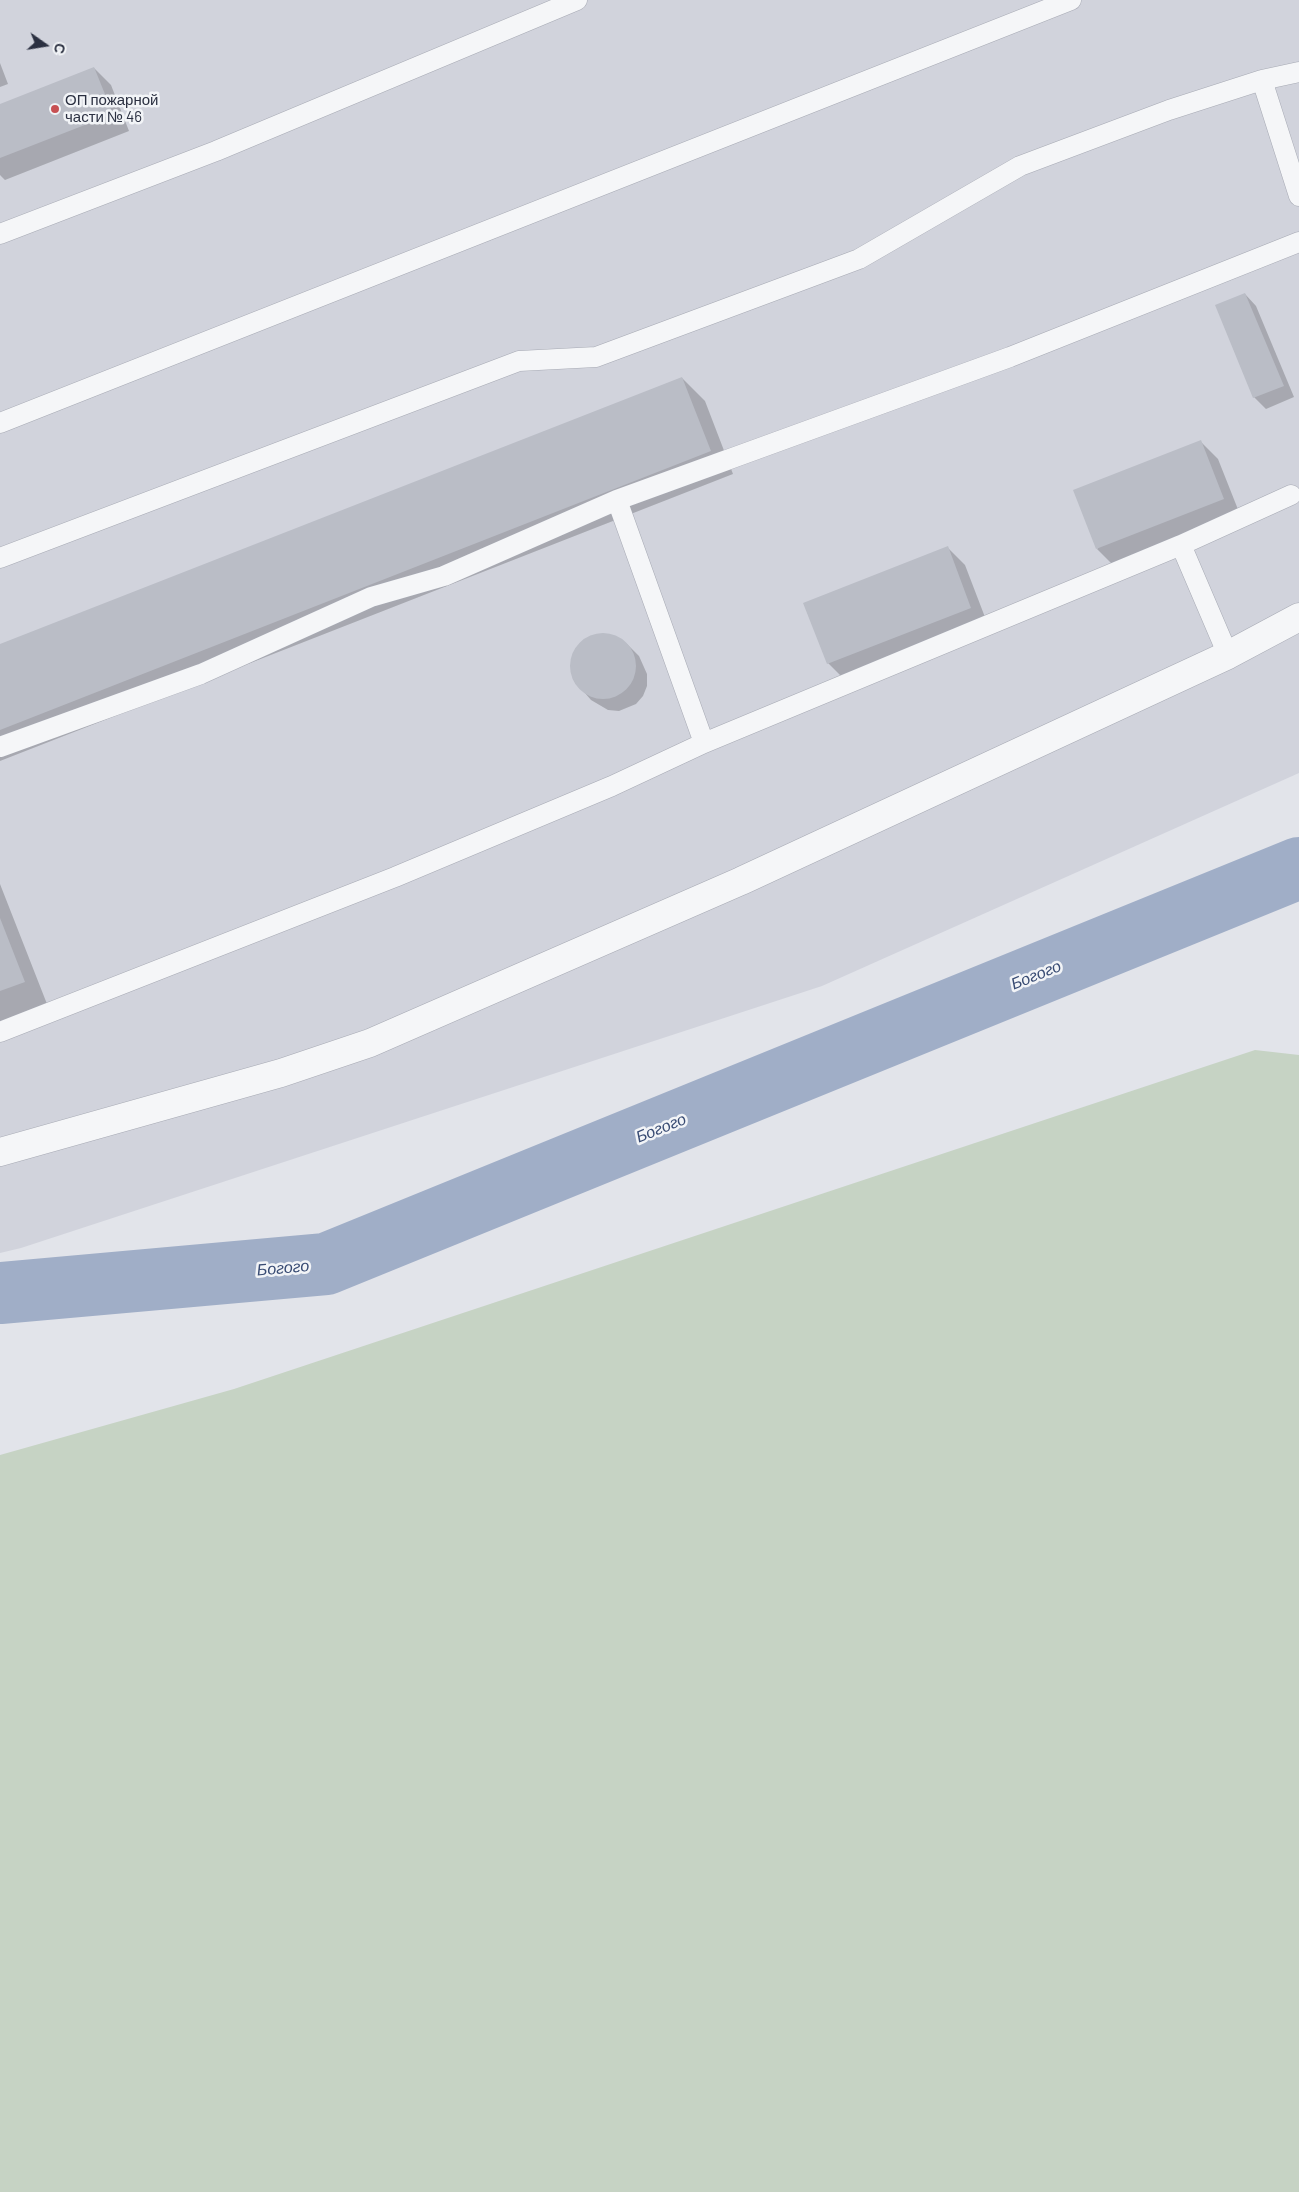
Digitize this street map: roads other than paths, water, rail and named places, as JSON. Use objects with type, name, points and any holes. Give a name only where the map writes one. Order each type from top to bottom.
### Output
[{"type":"street","points":[[0,1152],[281,1073],[370,1043],[741,881],[1228,655],[1299,617]]},
{"type":"lane","points":[[0,234],[216,151],[577,0]]},
{"type":"lane","points":[[0,423],[1071,0]]},
{"type":"lane","points":[[0,558],[519,361],[596,358],[859,259],[1020,166],[1169,110],[1262,80],[1299,72]]},
{"type":"lane","points":[[1262,80],[1299,196]]},
{"type":"lane","points":[[0,747],[201,674],[371,597],[444,576],[617,500],[1010,357],[1299,242]]},
{"type":"lane","points":[[0,1032],[395,877],[612,786],[704,743],[1181,545],[1291,495]]},
{"type":"lane","points":[[617,500],[704,743]]},
{"type":"lane","points":[[1181,545],[1228,655]]},
{"type":"waterway","name":"Богого","points":[[0,1293],[326,1264],[1299,868]]},
{"type":"place","name":"ОП пожарной части № 46","points":[[55,109]]}]
